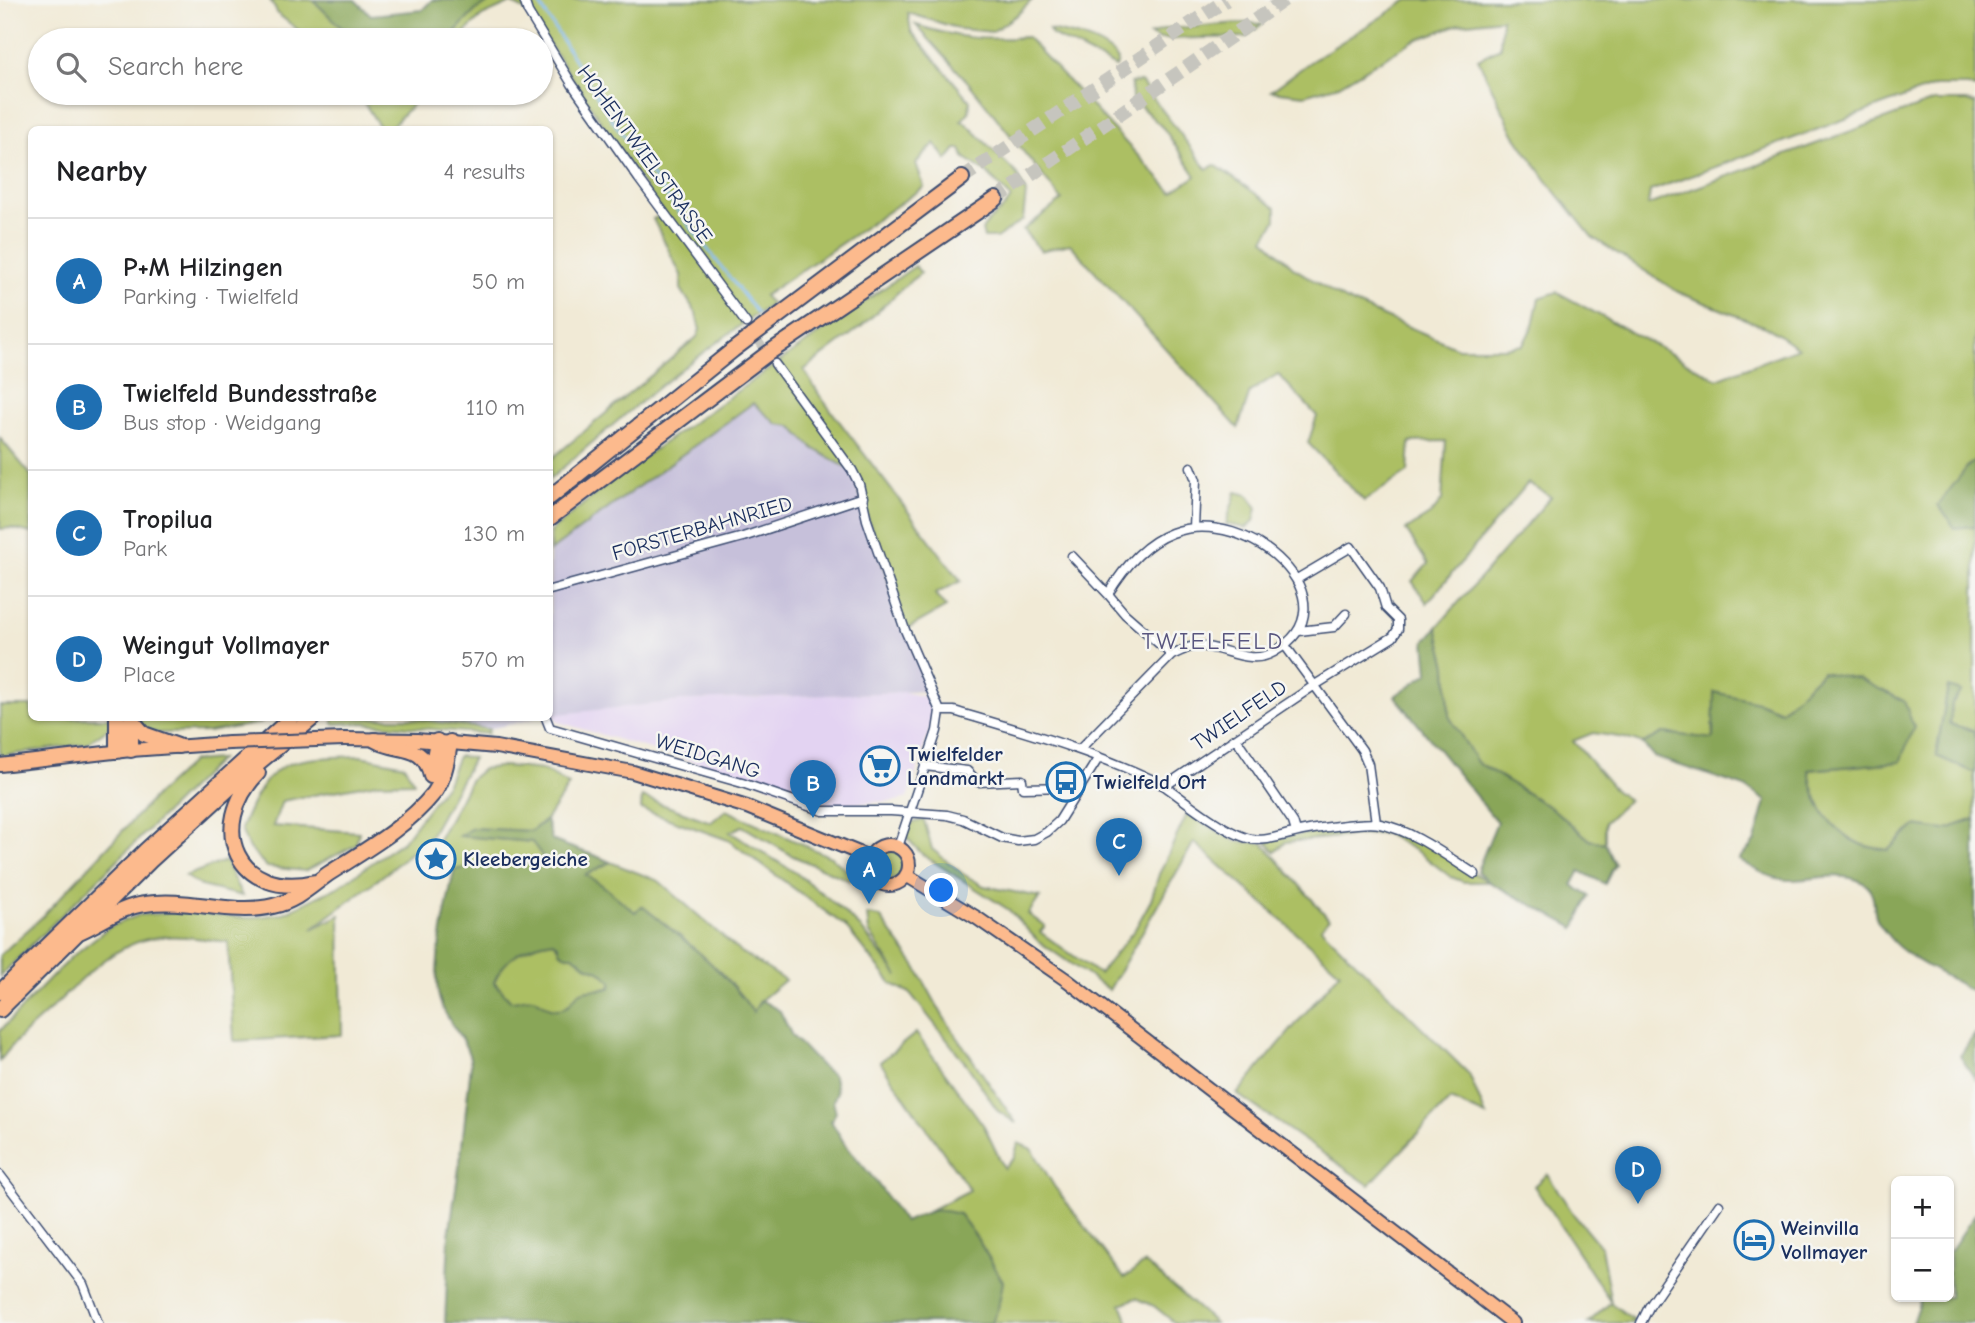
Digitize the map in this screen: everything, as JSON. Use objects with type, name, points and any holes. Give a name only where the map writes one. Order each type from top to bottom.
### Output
[{"type":"highway","points":[[553,495],[744,342],[962,178]]},
{"type":"highway","points":[[553,516],[767,354],[996,199]]},
{"type":"highway","points":[[124,751],[127,721]]},
{"type":"highway","points":[[130,721],[144,734],[178,746]]},
{"type":"highway","points":[[0,992],[145,851],[288,721]]},
{"type":"highway","points":[[0,1010],[160,852],[309,721]]},
{"type":"highway","points":[[375,740],[387,747],[414,751],[426,762],[430,776]]},
{"type":"highway","points":[[77,933],[132,906],[165,902],[260,908],[295,898],[396,828],[434,792],[448,757],[444,742]]},
{"type":"highway","points":[[424,802],[430,776],[444,742]]},
{"type":"highway","points":[[271,752],[268,763],[247,785],[237,803],[232,819],[234,846],[247,868],[271,884],[294,886],[318,881]]},
{"type":"main road","points":[[0,765],[229,743],[344,739],[444,742],[574,760],[676,784],[780,820],[871,858]]},
{"type":"main road","points":[[882,847],[898,847],[908,860],[906,875],[891,885],[880,882],[872,874],[871,858],[882,847]]},
{"type":"main road","points":[[906,875],[987,924],[1079,989],[1513,1323]]},
{"type":"street","name":"HOHENTWIELSTRASSE","points":[[524,0],[538,28]]},
{"type":"street","name":"HOHENTWIELSTRASSE","points":[[553,53],[639,179],[746,323]]},
{"type":"street","points":[[775,364],[852,470],[905,630],[940,711],[937,731],[898,847]]},
{"type":"street","points":[[1191,467],[1196,480],[1194,528]]},
{"type":"street","name":"FORSTERBAHNRIED","points":[[553,589],[743,537],[863,498]]},
{"type":"street","points":[[1108,594],[1122,571],[1143,550],[1171,533],[1194,528],[1217,528],[1238,533],[1264,546],[1297,579],[1302,594],[1303,612],[1299,631]]},
{"type":"street","name":"TWIELFELD","points":[[1165,786],[1237,740],[1315,684],[1393,637],[1398,628],[1398,620],[1386,608],[1380,588],[1351,547],[1297,579]]},
{"type":"street","points":[[1072,556],[1125,614],[1172,655]]},
{"type":"street","points":[[1080,749],[1172,655],[1192,647],[1219,649],[1258,658],[1274,652],[1299,631],[1334,627],[1346,614]]},
{"type":"street","points":[[1284,644],[1365,757],[1376,823]]},
{"type":"street","points":[[940,711],[954,711],[1080,749],[1135,771],[1165,786],[1208,817],[1246,838],[1265,840],[1296,832],[1376,823],[1393,827],[1475,874]]},
{"type":"street","name":"WEIDGANG","points":[[547,721],[550,728],[741,783],[824,811],[909,812]]},
{"type":"street","points":[[1237,740],[1293,822],[1296,832]]},
{"type":"street","points":[[909,812],[963,819],[1002,838],[1018,841],[1034,838],[1047,832],[1059,821],[1099,757]]},
{"type":"street","points":[[925,766],[967,771],[978,782],[1022,780],[1023,788],[1071,787]]},
{"type":"street","points":[[0,1175],[83,1284],[98,1323]]},
{"type":"street","points":[[1641,1323],[1649,1307],[1719,1205]]},
{"type":"shaded area","points":[[753,403],[777,424],[791,426],[813,448],[852,470],[867,520],[931,691],[690,700],[553,715],[553,549]]},
{"type":"shaded area","points":[[904,692],[929,698],[935,712],[908,798],[830,805],[752,779],[558,722],[553,715],[690,700]]},
{"type":"shaded area","points":[[432,721],[525,721],[489,729]]},
{"type":"green space","points":[[270,0],[313,0],[342,28],[296,28],[278,14]]},
{"type":"green space","points":[[313,0],[355,0],[371,15],[422,10],[432,0],[493,0],[476,10],[459,28],[342,28]]},
{"type":"green space","points":[[493,0],[1032,0],[1018,14],[992,32],[960,29],[908,13],[911,31],[970,101],[969,112],[961,121],[1016,173],[1026,193],[1023,220],[996,238],[984,238],[982,230],[985,225],[1011,198],[987,173],[964,157],[961,149],[956,149],[947,160],[935,143],[916,163],[924,187],[764,296],[772,304],[658,388],[553,476],[553,457],[697,337],[700,330],[696,313],[681,289],[681,275],[653,219],[664,214],[553,50],[553,28],[539,28],[528,12],[511,3],[482,16],[470,28],[459,28],[476,10]]},
{"type":"green space","points":[[1408,0],[1975,0],[1975,88],[1935,86],[1650,191],[1648,205],[1934,101],[1967,101],[1975,104],[1975,461],[1967,466],[1955,527],[1975,526],[1975,731],[1950,724],[1952,703],[1948,687],[1936,756],[1974,772],[1975,819],[1944,830],[1915,826],[1888,850],[1863,845],[1839,831],[1819,804],[1808,770],[1900,762],[1822,672],[1781,711],[1758,702],[1712,724],[1713,739],[1663,733],[1643,744],[1593,733],[1573,741],[1615,790],[1628,800],[1605,822],[1605,843],[1590,840],[1554,810],[1477,762],[1449,716],[1447,666],[1437,627],[1551,497],[1528,483],[1427,603],[1412,581],[1428,564],[1406,530],[1431,514],[1442,500],[1446,441],[1410,442],[1408,472],[1364,501],[1308,443],[1317,416],[1278,374],[1250,392],[1238,428],[1070,244],[1041,251],[1023,230],[1062,200],[967,81],[916,25],[970,37],[1027,37],[1172,192],[1196,176],[1164,129],[1132,98],[1131,83],[1141,82],[1207,169],[1215,165],[1276,208],[1276,220],[1264,239],[1294,268],[1345,300],[1458,348],[1504,348],[1523,345],[1533,325],[1539,298],[1557,292],[1717,379],[1798,348],[1770,329],[1678,292],[1592,237],[1514,134],[1478,59],[1500,48],[1502,19],[1459,24],[1413,41],[1339,85],[1304,95],[1271,91],[1310,62]]},
{"type":"green space","points":[[1239,23],[1262,24],[1246,37],[1159,39],[1150,35],[1165,29]]},
{"type":"green space","points":[[1049,30],[1096,43],[1118,60],[1116,67],[1052,35]]},
{"type":"green space","points":[[366,105],[412,105],[392,126],[379,126]]},
{"type":"green space","points":[[915,266],[921,273],[862,326],[804,370],[820,396],[961,581],[935,594],[946,607],[905,630],[852,471],[813,448],[791,426],[777,424],[753,403],[553,549],[553,529],[617,476]]},
{"type":"green space","points":[[0,438],[28,471],[28,532],[11,528],[0,529]]},
{"type":"green space","points":[[1975,461],[1975,526],[1955,528],[1938,505],[1968,466]]},
{"type":"green space","points":[[1236,492],[1248,495],[1257,508],[1254,521],[1246,528],[1226,524]]},
{"type":"green space","points":[[1437,627],[1447,666],[1449,716],[1477,762],[1554,810],[1590,840],[1605,843],[1615,864],[1605,884],[1580,871],[1572,885],[1589,896],[1575,928],[1489,882],[1477,871],[1497,822],[1395,696],[1428,673],[1425,641]]},
{"type":"green space","points":[[1822,672],[1859,679],[1904,701],[1914,727],[1900,762],[1809,770],[1819,805],[1840,831],[1863,845],[1888,850],[1915,826],[1944,830],[1975,819],[1975,993],[1917,960],[1897,945],[1878,922],[1870,889],[1862,882],[1835,876],[1797,880],[1775,878],[1739,860],[1755,841],[1766,801],[1745,787],[1654,757],[1643,744],[1663,733],[1713,739],[1714,692],[1758,702],[1781,711]]},
{"type":"green space","points":[[1948,687],[1962,691],[1952,703],[1950,724],[1975,731],[1975,773],[1936,756]]},
{"type":"green space","points":[[0,706],[28,706],[28,721],[111,721],[110,727],[86,744],[0,756]]},
{"type":"green space","points":[[140,721],[263,721],[208,732],[157,733],[143,727]]},
{"type":"green space","points":[[333,721],[432,721],[489,729],[488,734],[362,723],[333,724]]},
{"type":"green space","points":[[361,756],[404,765],[414,782],[377,783],[282,801],[273,826],[359,832],[356,845],[305,871],[267,867],[248,847],[241,829],[251,805],[272,774],[299,761]]},
{"type":"green space","points":[[458,756],[473,758],[430,836],[389,871],[312,929],[340,915],[342,1035],[234,1041],[228,942],[191,937],[162,937],[138,942],[109,957],[23,1034],[0,1061],[0,1031],[70,958],[109,927],[139,915],[186,912],[248,918],[282,914],[338,887],[403,841],[447,783]]},
{"type":"green space","points":[[220,759],[0,976],[0,955],[42,917],[157,794],[193,761]]},
{"type":"green space","points":[[505,766],[543,770],[569,785],[546,820],[531,831],[472,828],[461,836],[533,842],[545,859],[515,859],[454,870],[447,865],[435,845],[471,779],[483,769]]},
{"type":"green space","points":[[642,797],[711,822],[726,810],[831,857],[849,872],[850,881],[793,856],[742,826],[730,832],[796,873],[828,898],[860,927],[898,976],[869,932],[867,915],[880,917],[916,967],[943,1016],[1016,1123],[998,1111],[967,1065],[910,993],[892,984],[845,926],[728,840],[641,809]]},
{"type":"green space","points":[[1187,814],[1236,841],[1263,843],[1329,919],[1321,928],[1469,1074],[1486,1116],[1450,1100],[1369,1185],[1237,1094],[1340,972],[1194,842],[1109,990],[1038,941],[1009,910],[923,855],[906,837],[911,823],[924,820],[932,849],[963,874],[984,886],[1040,897],[1028,914],[1045,926],[1040,932],[1099,974],[1135,929],[1151,900],[1159,874]]},
{"type":"green space","points":[[546,820],[552,840],[610,862],[586,875],[635,912],[642,906],[672,930],[716,968],[753,1012],[761,1000],[780,1011],[792,1036],[834,1076],[837,1092],[833,1101],[836,1112],[831,1121],[846,1146],[875,1180],[904,1222],[930,1211],[959,1214],[977,1238],[1003,1282],[992,1323],[445,1323],[449,1235],[471,1064],[466,1047],[440,1001],[437,972],[441,936],[454,870],[515,859],[544,859],[532,842],[459,836],[472,828],[531,831]],"holes":[[[554,941],[560,952],[573,955],[587,966],[600,971],[611,981],[611,987],[583,991],[562,1009],[554,1009],[533,998],[511,1001],[494,982],[504,965],[518,953],[535,945]]]},
{"type":"green space","points":[[1376,823],[1416,839],[1489,882],[1464,882],[1451,877],[1421,854],[1384,833],[1286,842],[1275,852],[1265,840]]},
{"type":"green space","points":[[889,850],[895,851],[903,859],[903,871],[895,879],[889,880],[883,879],[875,871],[874,865],[875,859],[883,851]]},
{"type":"green space","points":[[225,861],[242,896],[201,886],[185,876]]},
{"type":"green space","points":[[610,862],[659,881],[739,951],[785,980],[761,1000],[753,1012],[716,968],[672,930],[642,906],[635,913],[602,885],[585,875]]},
{"type":"green space","points":[[554,941],[566,955],[573,955],[587,966],[600,971],[611,981],[611,987],[603,991],[588,990],[561,1010],[552,1009],[535,999],[511,1001],[494,982],[498,973],[518,953],[535,945]]},
{"type":"green space","points":[[916,1033],[984,1126],[1004,1168],[1014,1158],[1018,1143],[1032,1149],[1054,1186],[1124,1278],[1145,1263],[1215,1323],[1175,1323],[1154,1306],[1136,1298],[1121,1304],[1129,1323],[992,1323],[1003,1281],[959,1214],[930,1210],[970,1190],[880,1062]]},
{"type":"green space","points":[[1975,1034],[1975,1079],[1960,1056]]},
{"type":"green space","points":[[1547,1174],[1574,1215],[1601,1247],[1611,1302],[1534,1186]]},
{"type":"green space","points":[[1975,1214],[1975,1323],[1912,1323],[1919,1302],[1954,1302],[1954,1246]]},
{"type":"green space","points":[[1611,1302],[1635,1321],[1588,1323]]},
{"type":"waterway","points":[[537,0],[613,121],[668,198],[757,313]]},
{"type":"tunnel","points":[[962,178],[1226,0]]},
{"type":"tunnel","points":[[996,199],[1284,0]]},
{"type":"tunnel","points":[[752,332],[775,364]]},
{"type":"place","name":"Twielfelder Landmarkt","points":[[880,766]]},
{"type":"place","name":"Twielfeld Ort","points":[[1066,782]]},
{"type":"place","name":"Twielfeld Bundesstraße","points":[[813,818]]},
{"type":"place","name":"Kleebergeiche","points":[[436,859]]},
{"type":"place","name":"Tropilua","points":[[1119,876]]},
{"type":"place","name":"P+M Hilzingen","points":[[869,904]]},
{"type":"place","name":"Weingut Vollmayer","points":[[1638,1204]]},
{"type":"place","name":"Weinvilla Vollmayer","points":[[1754,1240]]},
{"type":"district","name":"TWIELFELD","points":[[1213,641]]}]
